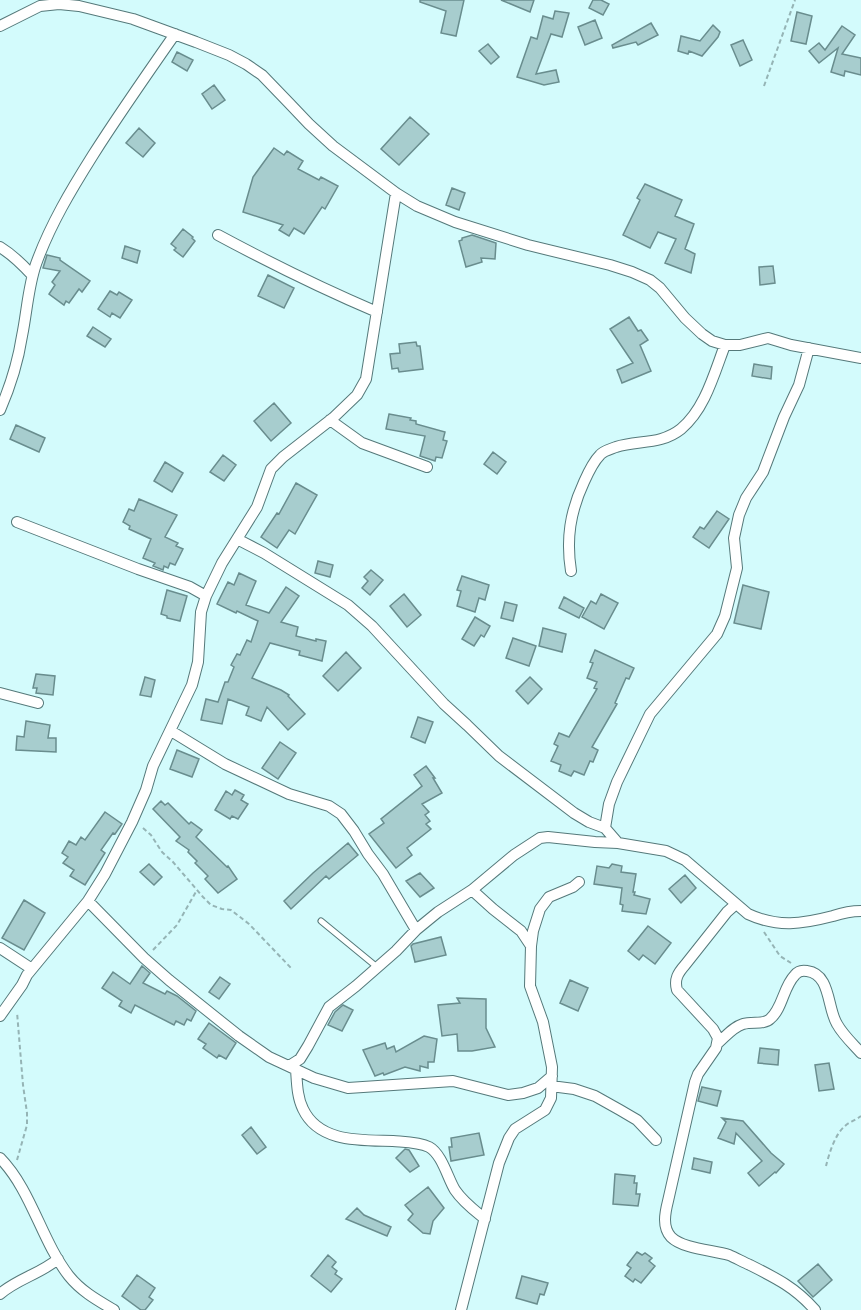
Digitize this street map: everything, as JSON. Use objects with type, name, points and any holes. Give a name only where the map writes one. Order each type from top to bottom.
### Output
[{"type":"street","points":[[0,26],[40,6],[59,3],[133,19],[229,54],[262,75],[333,147],[396,194],[417,206],[455,222],[528,245],[610,265],[650,279],[685,318],[712,341],[725,345],[740,345],[768,338],[791,345],[861,358]]},
{"type":"street","points":[[0,410],[17,361],[32,275],[48,234],[60,209],[116,119],[175,34]]},
{"type":"street","points":[[0,1016],[32,969],[88,901],[132,822],[163,743],[192,685],[198,662],[201,612],[206,596],[256,507],[275,463],[330,420],[357,395],[366,379],[396,194]]},
{"type":"street","points":[[218,235],[272,264],[377,312]]},
{"type":"street","points":[[0,247],[12,255],[32,275]]},
{"type":"street","points":[[571,571],[569,527],[575,502],[589,471],[601,453],[616,447],[668,438],[682,428],[697,411],[725,345]]},
{"type":"street","points":[[605,828],[609,804],[617,782],[650,714],[717,634],[725,616],[737,568],[734,538],[739,515],[746,498],[763,472],[799,385],[809,348]]},
{"type":"street","points":[[330,420],[362,443],[427,467]]},
{"type":"street","points":[[17,522],[190,587],[206,596]]},
{"type":"street","points":[[237,540],[264,553],[348,606],[372,626],[444,704],[516,771],[574,813],[605,828],[618,843]]},
{"type":"street","points":[[0,693],[38,703]]},
{"type":"street","points":[[171,730],[225,764],[289,794],[329,806],[341,814],[383,874],[416,930]]},
{"type":"street","points":[[292,1067],[308,1047],[329,1007],[396,951],[438,912],[472,890],[514,855],[540,838],[618,843],[666,851],[685,860],[748,914],[774,924],[805,922],[861,911]]},
{"type":"street","points":[[461,1310],[499,1163],[509,1138],[515,1129],[545,1110],[550,1098],[552,1067],[543,1022],[530,986],[533,931],[540,909],[549,897],[579,882]]},
{"type":"street","points":[[472,890],[521,931],[531,946]]},
{"type":"street","points":[[88,901],[144,958],[239,1036],[269,1057],[315,1078],[348,1088],[453,1081],[508,1095],[523,1093],[552,1081],[595,1096],[621,1110],[637,1120],[656,1140]]},
{"type":"street","points":[[718,1043],[713,1029],[677,990],[676,979],[684,965],[736,904]]},
{"type":"street","points":[[0,948],[32,969]]},
{"type":"street","points":[[815,1310],[803,1297],[778,1279],[730,1256],[680,1243],[671,1236],[665,1226],[665,1215],[698,1074],[718,1043],[734,1028],[745,1023],[765,1022],[772,1017],[789,982],[796,973],[802,970],[810,971],[823,981],[837,1025],[861,1053]]},
{"type":"street","points":[[292,1067],[303,1110],[318,1129],[346,1138],[401,1142],[429,1147],[441,1161],[456,1192],[467,1205],[485,1219]]},
{"type":"street","points":[[0,1158],[12,1172],[69,1276],[94,1299],[114,1310]]},
{"type":"street","points":[[0,1294],[58,1259]]},
{"type":"lane","points":[[321,921],[377,967]]},
{"type":"path","points":[[764,86],[795,0]]},
{"type":"path","points":[[132,822],[151,835],[162,852],[212,905],[231,910],[249,924],[292,969]]},
{"type":"path","points":[[144,958],[177,925],[197,890]]},
{"type":"path","points":[[764,931],[780,956],[802,970]]},
{"type":"path","points":[[12,1172],[27,1125],[15,994]]},
{"type":"path","points":[[826,1166],[840,1131],[861,1116]]},
{"type":"building","points":[[420,0],[464,0],[456,36],[441,33],[446,11],[420,2]]},
{"type":"building","points":[[501,0],[534,0],[530,12]]},
{"type":"building","points":[[593,0],[601,0],[609,4],[603,15],[589,8]]},
{"type":"building","points":[[555,11],[569,13],[562,37],[551,34],[536,74],[556,70],[559,82],[544,85],[517,77],[531,37],[537,39],[543,16],[553,19]]},
{"type":"building","points":[[797,12],[812,16],[806,44],[791,41]]},
{"type":"building","points":[[595,20],[602,38],[585,45],[578,27]]},
{"type":"building","points":[[651,23],[658,35],[638,45],[636,42],[613,48],[612,45]]},
{"type":"building","points":[[713,25],[720,32],[702,56],[689,51],[688,54],[678,51],[681,36],[700,41]]},
{"type":"building","points":[[842,26],[855,35],[842,54],[861,58],[861,75],[845,71],[844,76],[831,72],[838,48],[819,63],[809,51],[819,43],[825,50]]},
{"type":"building","points":[[743,40],[752,60],[740,66],[731,45]]},
{"type":"building","points":[[488,44],[499,57],[491,64],[479,51]]},
{"type":"building","points":[[177,52],[193,60],[187,71],[172,62]]},
{"type":"building","points":[[214,85],[225,100],[212,109],[202,94]]},
{"type":"building","points":[[410,117],[429,134],[399,165],[381,149]]},
{"type":"building","points":[[139,128],[155,143],[143,157],[126,143]]},
{"type":"building","points":[[274,148],[284,155],[287,151],[303,161],[298,169],[319,180],[321,177],[338,186],[325,209],[322,207],[304,234],[294,228],[289,236],[279,230],[283,225],[243,212],[253,177]]},
{"type":"building","points":[[645,184],[682,200],[675,216],[694,224],[685,249],[695,254],[691,273],[665,263],[676,239],[658,232],[650,248],[623,235],[640,200],[637,198]]},
{"type":"building","points":[[452,188],[465,193],[459,210],[446,205]]},
{"type":"building","points":[[183,229],[195,241],[183,257],[174,250],[176,248],[171,244]]},
{"type":"building","points":[[472,235],[496,243],[495,259],[481,258],[482,262],[466,267],[459,241]]},
{"type":"building","points":[[125,246],[140,251],[137,263],[122,258]]},
{"type":"building","points":[[47,255],[60,258],[90,281],[82,292],[79,289],[69,303],[66,301],[64,305],[49,294],[55,285],[52,282],[60,271],[43,268]]},
{"type":"building","points":[[773,266],[775,283],[760,285],[759,267]]},
{"type":"building","points":[[268,275],[294,288],[284,308],[258,296]]},
{"type":"building","points":[[110,291],[117,295],[119,292],[132,300],[120,318],[112,313],[110,317],[98,309]]},
{"type":"building","points":[[629,317],[638,331],[641,330],[648,340],[640,345],[651,371],[622,383],[617,370],[633,363],[610,329]]},
{"type":"building","points":[[93,327],[111,339],[105,347],[87,336]]},
{"type":"building","points":[[416,342],[417,346],[420,346],[423,369],[399,372],[398,368],[392,369],[390,354],[400,353],[399,344]]},
{"type":"building","points":[[754,364],[772,367],[771,379],[752,376]]},
{"type":"building","points":[[274,403],[291,423],[271,441],[254,421]]},
{"type":"building","points":[[389,414],[411,418],[410,420],[416,421],[416,424],[445,432],[443,440],[447,441],[442,458],[436,457],[435,461],[420,456],[425,436],[386,429]]},
{"type":"building","points":[[16,425],[45,438],[39,452],[10,439]]},
{"type":"building","points":[[493,452],[506,462],[497,474],[484,464]]},
{"type":"building","points":[[223,455],[236,465],[224,481],[210,472]]},
{"type":"building","points":[[165,462],[183,473],[172,492],[154,481]]},
{"type":"building","points":[[296,483],[317,495],[295,534],[289,530],[277,548],[261,537],[277,513],[279,514]]},
{"type":"building","points":[[139,499],[177,515],[165,537],[178,543],[176,546],[183,549],[175,565],[170,563],[168,568],[164,566],[163,570],[153,566],[155,563],[143,558],[151,539],[129,529],[130,526],[123,522],[129,509],[134,511]]},
{"type":"building","points":[[717,511],[729,519],[709,548],[693,537],[700,527],[704,529]]},
{"type":"building","points":[[318,561],[333,565],[330,577],[315,573]]},
{"type":"building","points":[[371,570],[383,580],[370,595],[362,588],[368,581],[364,577]]},
{"type":"building","points":[[239,573],[256,581],[246,605],[269,613],[286,587],[299,596],[281,622],[298,627],[296,636],[326,641],[322,661],[299,655],[300,651],[270,643],[252,678],[289,695],[305,714],[288,730],[267,707],[261,721],[246,715],[249,707],[228,699],[222,724],[201,720],[206,699],[218,702],[225,682],[228,682],[234,667],[231,665],[237,654],[240,655],[247,640],[251,642],[258,621],[217,604],[228,582],[234,585]]},
{"type":"building","points":[[462,576],[489,585],[485,600],[479,598],[475,612],[457,606],[461,591],[457,590]]},
{"type":"building","points":[[743,585],[769,592],[761,629],[734,623]]},
{"type":"building","points":[[167,590],[187,596],[180,621],[161,614]]},
{"type":"building","points":[[404,594],[421,615],[407,627],[390,606]]},
{"type":"building","points":[[601,594],[618,603],[604,629],[582,617],[591,601],[596,604]]},
{"type":"building","points":[[564,597],[584,608],[579,618],[559,608]]},
{"type":"building","points":[[505,602],[517,605],[513,621],[501,618]]},
{"type":"building","points":[[475,617],[490,626],[484,637],[481,635],[474,646],[462,639]]},
{"type":"building","points":[[543,628],[566,634],[562,652],[539,646]]},
{"type":"building","points":[[513,638],[536,646],[529,666],[506,658]]},
{"type":"building","points":[[595,650],[634,668],[629,679],[626,678],[615,703],[617,704],[592,747],[598,750],[593,762],[590,761],[584,775],[574,771],[571,776],[559,771],[561,765],[551,761],[558,746],[554,744],[559,733],[569,737],[597,689],[594,688],[597,682],[587,678]]},
{"type":"building","points":[[346,652],[361,668],[338,691],[323,676]]},
{"type":"building","points":[[36,674],[55,676],[53,695],[36,693],[37,688],[33,688]]},
{"type":"building","points":[[145,677],[155,680],[151,697],[140,695]]},
{"type":"building","points":[[530,677],[542,689],[528,704],[516,691]]},
{"type":"building","points":[[418,717],[433,722],[425,743],[411,737]]},
{"type":"building","points":[[26,721],[50,725],[48,738],[56,738],[56,752],[16,750],[17,736],[24,737]]},
{"type":"building","points":[[280,742],[296,753],[278,779],[262,768]]},
{"type":"building","points":[[177,750],[199,759],[192,777],[170,769]]},
{"type":"building","points":[[426,766],[442,793],[422,804],[429,812],[425,815],[430,821],[426,824],[431,829],[407,848],[412,855],[396,868],[369,834],[384,823],[381,819],[422,786],[414,775]]},
{"type":"building","points":[[235,790],[244,795],[241,800],[248,804],[238,819],[232,816],[230,819],[215,810],[226,791],[232,795]]},
{"type":"building","points":[[161,801],[165,805],[168,803],[189,824],[191,822],[202,830],[196,837],[228,866],[237,879],[218,893],[205,879],[208,876],[195,863],[197,861],[188,852],[189,850],[176,841],[180,837],[153,809]]},
{"type":"building","points":[[105,812],[122,824],[101,850],[105,853],[85,885],[70,876],[74,870],[63,863],[68,857],[62,853],[69,841],[76,845],[81,837],[85,840]]},
{"type":"building","points":[[348,843],[358,855],[329,879],[326,876],[291,909],[284,901]]},
{"type":"building","points":[[149,864],[162,877],[154,885],[140,872]]},
{"type":"building","points":[[612,864],[622,866],[621,872],[636,874],[634,895],[650,899],[646,914],[622,911],[623,905],[620,904],[622,888],[594,884],[597,866],[609,868]]},
{"type":"building","points":[[420,873],[434,888],[420,897],[406,881]]},
{"type":"building","points":[[685,875],[696,888],[681,903],[669,889]]},
{"type":"building","points":[[24,900],[45,913],[24,950],[2,938]]},
{"type":"building","points":[[648,926],[671,943],[655,964],[643,955],[639,960],[628,951]]},
{"type":"building","points":[[441,937],[446,955],[415,962],[411,946],[413,944]]},
{"type":"building","points":[[142,966],[150,973],[143,983],[165,994],[167,991],[177,996],[196,1011],[191,1021],[187,1019],[184,1025],[176,1021],[174,1025],[135,1005],[131,1013],[119,1006],[122,1001],[102,988],[113,972],[130,984]]},
{"type":"building","points":[[220,977],[230,984],[219,999],[209,992]]},
{"type":"building","points":[[570,980],[588,988],[578,1011],[560,1003]]},
{"type":"building","points":[[457,998],[486,999],[486,1028],[495,1047],[458,1051],[457,1034],[442,1036],[438,1005],[460,1003]]},
{"type":"building","points":[[343,1005],[353,1010],[342,1031],[328,1025],[335,1012]]},
{"type":"building","points":[[209,1023],[236,1043],[226,1059],[219,1055],[217,1058],[203,1048],[206,1044],[198,1039]]},
{"type":"building","points":[[424,1036],[437,1039],[434,1062],[428,1062],[428,1068],[420,1066],[420,1071],[405,1067],[375,1076],[363,1050],[385,1043],[387,1049],[394,1046],[396,1052]]},
{"type":"building","points":[[760,1048],[779,1050],[778,1065],[758,1063]]},
{"type":"building","points":[[829,1063],[834,1089],[819,1091],[815,1065]]},
{"type":"building","points":[[702,1087],[721,1091],[717,1106],[698,1101]]},
{"type":"building","points":[[722,1118],[743,1121],[771,1153],[784,1164],[759,1186],[748,1173],[762,1161],[736,1133],[734,1144],[718,1138],[726,1122]]},
{"type":"building","points":[[251,1127],[266,1147],[257,1154],[242,1135]]},
{"type":"building","points":[[479,1133],[484,1155],[451,1161],[449,1147],[452,1147],[451,1138]]},
{"type":"building","points":[[405,1149],[409,1150],[419,1166],[410,1172],[396,1158]]},
{"type":"building","points":[[694,1158],[712,1162],[710,1173],[692,1169]]},
{"type":"building","points":[[615,1174],[635,1176],[636,1194],[640,1194],[638,1206],[613,1204]]},
{"type":"building","points":[[428,1187],[444,1208],[433,1221],[430,1234],[423,1233],[408,1220],[413,1214],[405,1205]]},
{"type":"building","points":[[357,1208],[364,1215],[391,1227],[387,1236],[346,1219]]},
{"type":"building","points":[[637,1252],[642,1255],[645,1253],[652,1258],[649,1261],[655,1266],[641,1283],[635,1279],[633,1282],[625,1276],[631,1268],[627,1265]]},
{"type":"building","points":[[328,1255],[336,1262],[332,1267],[337,1271],[335,1274],[342,1279],[331,1292],[311,1276]]},
{"type":"building","points":[[818,1264],[832,1280],[813,1297],[798,1281]]},
{"type":"building","points":[[137,1275],[155,1288],[149,1297],[153,1300],[145,1310],[141,1310],[122,1296]]},
{"type":"building","points":[[522,1276],[548,1283],[544,1295],[540,1294],[537,1304],[516,1298]]}]
